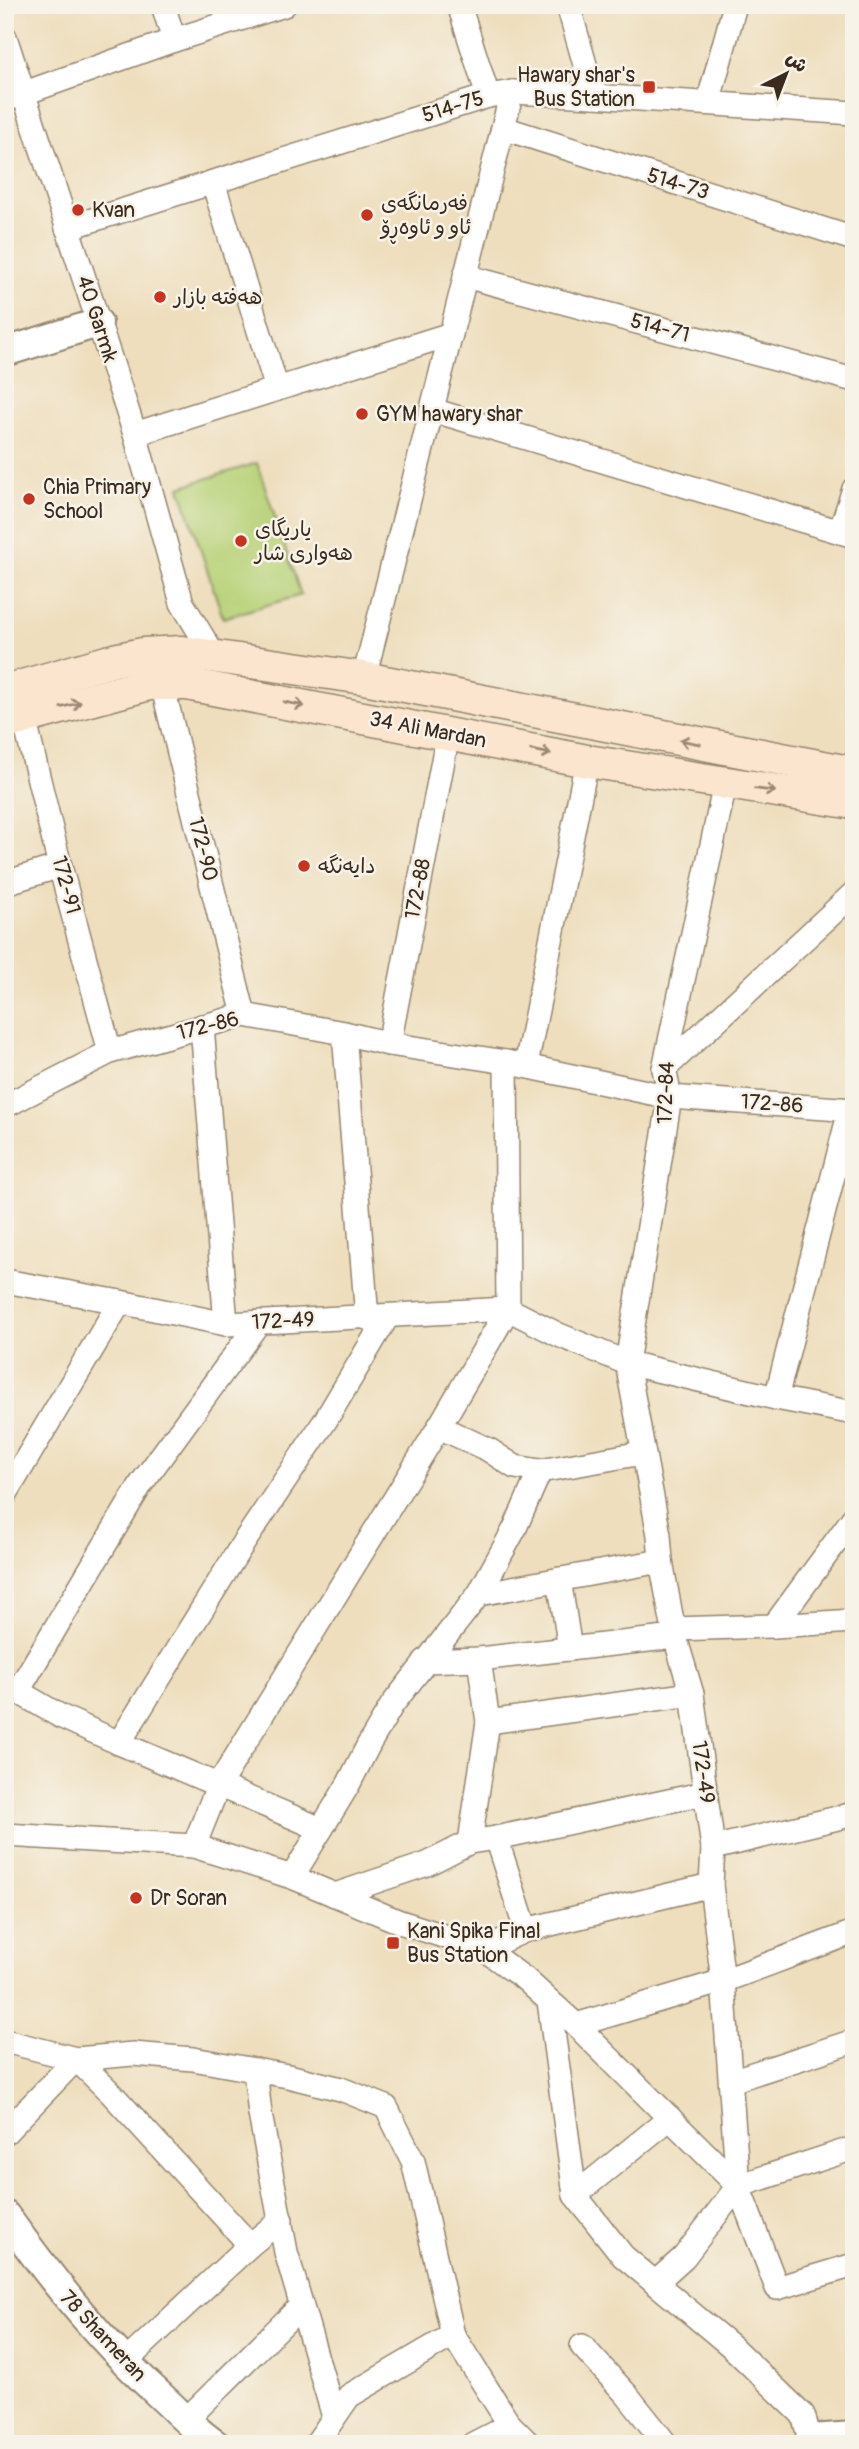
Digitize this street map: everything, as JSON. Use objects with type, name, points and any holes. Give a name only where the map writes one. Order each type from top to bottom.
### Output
[{"type":"main road","name":"34 Ali Mardan","points":[[5,691],[114,660],[143,654],[182,652],[364,678],[854,773]]},
{"type":"main road","name":"34 Ali Mardan","points":[[15,721],[149,684],[187,684],[587,761],[854,803]]},
{"type":"main road","points":[[441,694],[441,733]]},
{"type":"main road","points":[[487,741],[493,704]]},
{"type":"street","points":[[163,5],[174,40]]},
{"type":"street","points":[[14,97],[174,40],[284,5]]},
{"type":"street","points":[[459,5],[488,96]]},
{"type":"street","points":[[568,5],[594,96]]},
{"type":"street","points":[[708,103],[735,5]]},
{"type":"street","name":"40 Garmk","points":[[5,37],[14,97],[67,228],[135,434],[182,603],[182,652]]},
{"type":"street","points":[[364,678],[512,92]]},
{"type":"street","name":"514-75","points":[[67,228],[488,96],[512,92],[853,111]]},
{"type":"street","name":"514-73","points":[[503,128],[854,239]]},
{"type":"street","points":[[213,182],[277,389]]},
{"type":"street","name":"514-71","points":[[466,276],[854,380]]},
{"type":"street","points":[[5,352],[98,323]]},
{"type":"street","points":[[135,434],[451,334]]},
{"type":"street","points":[[432,410],[847,534],[854,489]]},
{"type":"street","name":"40 Garmk","points":[[182,603],[214,656]]},
{"type":"street","name":"172-90","points":[[162,684],[244,1015]]},
{"type":"street","name":"172-91","points":[[15,721],[60,866],[110,1052]]},
{"type":"street","name":"172-88","points":[[389,1044],[441,733]]},
{"type":"street","points":[[194,1846],[218,1786],[439,1427],[508,1309],[516,1063],[587,761]]},
{"type":"street","name":"172-84","points":[[627,1363],[670,1097],[664,1069],[725,784]]},
{"type":"street","points":[[5,883],[60,866]]},
{"type":"street","points":[[664,1069],[854,893]]},
{"type":"street","name":"172-86","points":[[5,1106],[110,1052],[244,1015],[389,1044],[516,1063],[670,1097],[852,1110]]},
{"type":"street","points":[[202,1026],[226,1324]]},
{"type":"street","points":[[119,1743],[242,1545],[325,1421],[377,1317],[344,1033]]},
{"type":"street","points":[[776,1398],[852,1110]]},
{"type":"street","name":"172-49","points":[[5,1281],[120,1301],[226,1324],[508,1309]]},
{"type":"street","points":[[5,1495],[120,1301]]},
{"type":"street","points":[[508,1309],[559,1335],[627,1363],[776,1398],[854,1413]]},
{"type":"street","points":[[259,1322],[141,1484],[11,1687],[60,1716],[321,1829]]},
{"type":"street","name":"172-49","points":[[627,1363],[674,1633],[692,1694],[706,1793],[713,1848],[711,1885],[723,1981],[738,2186]]},
{"type":"street","points":[[439,1427],[488,1450],[515,1467],[540,1471],[642,1452]]},
{"type":"street","points":[[292,1877],[392,1705],[479,1594],[540,1471]]},
{"type":"street","points":[[774,1626],[854,1517]]},
{"type":"street","points":[[479,1594],[661,1561]]},
{"type":"street","points":[[559,1579],[570,1649]]},
{"type":"street","points":[[425,1661],[479,1659],[570,1649],[674,1633],[854,1621]]},
{"type":"street","points":[[470,1842],[488,1722],[479,1659]]},
{"type":"street","points":[[488,1722],[692,1694]]},
{"type":"street","points":[[335,1895],[427,1864],[470,1842],[706,1793]]},
{"type":"street","points":[[713,1848],[854,1814]]},
{"type":"street","points":[[5,1835],[194,1846],[292,1877],[400,1922],[484,1949],[525,1979],[576,2025],[738,2186],[777,2288],[854,2265]]},
{"type":"street","points":[[496,1838],[526,1930]]},
{"type":"street","points":[[484,1949],[526,1930],[711,1885]]},
{"type":"street","points":[[576,2025],[723,1981],[854,1932]]},
{"type":"street","points":[[549,2001],[575,2195],[622,2256],[732,2347],[803,2415],[811,2441],[854,2435]]},
{"type":"street","points":[[5,2041],[76,2059],[133,2054],[193,2059],[341,2089],[386,2107],[412,2161],[453,2335],[510,2425],[529,2444]]},
{"type":"street","points":[[731,2081],[854,2041]]},
{"type":"street","points":[[5,2133],[76,2059]]},
{"type":"street","points":[[76,2059],[250,2245]]},
{"type":"street","points":[[255,2070],[260,2114],[286,2252],[334,2417]]},
{"type":"street","points":[[575,2195],[670,2118]]},
{"type":"street","points":[[655,2283],[684,2257],[738,2186],[854,2148]]},
{"type":"street","name":"78 Shameran","points":[[5,2215],[82,2317],[125,2362],[215,2444]]},
{"type":"street","points":[[125,2362],[250,2245],[281,2220]]},
{"type":"street","points":[[187,2420],[301,2306]]},
{"type":"street","points":[[316,2444],[349,2396],[453,2335]]},
{"type":"street","points":[[582,2346],[666,2444]]},
{"type":"street","points":[[473,2444],[510,2425]]},
{"type":"green space","name":"یاریگای هەواری شار","points":[[257,463],[301,595],[223,618],[180,487]]},
{"type":"place","name":"Hawary shar's Bus Station","points":[[649,87]]},
{"type":"place","name":"Kvan","points":[[78,210]]},
{"type":"place","name":"فەرمانگەی ئاو و ئاوەڕۆ","points":[[367,215]]},
{"type":"place","name":"هەفتە بازار","points":[[160,297]]},
{"type":"place","name":"GYM hawary shar","points":[[362,414]]},
{"type":"place","name":"Chia Primary School","points":[[29,499]]},
{"type":"place","name":"یاریگای هەواری شار","points":[[241,541]]},
{"type":"place","name":"دایەنگە","points":[[304,866]]},
{"type":"place","name":"Dr Soran","points":[[136,1898]]},
{"type":"place","name":"Kani Spika Final Bus Station","points":[[393,1943]]}]
